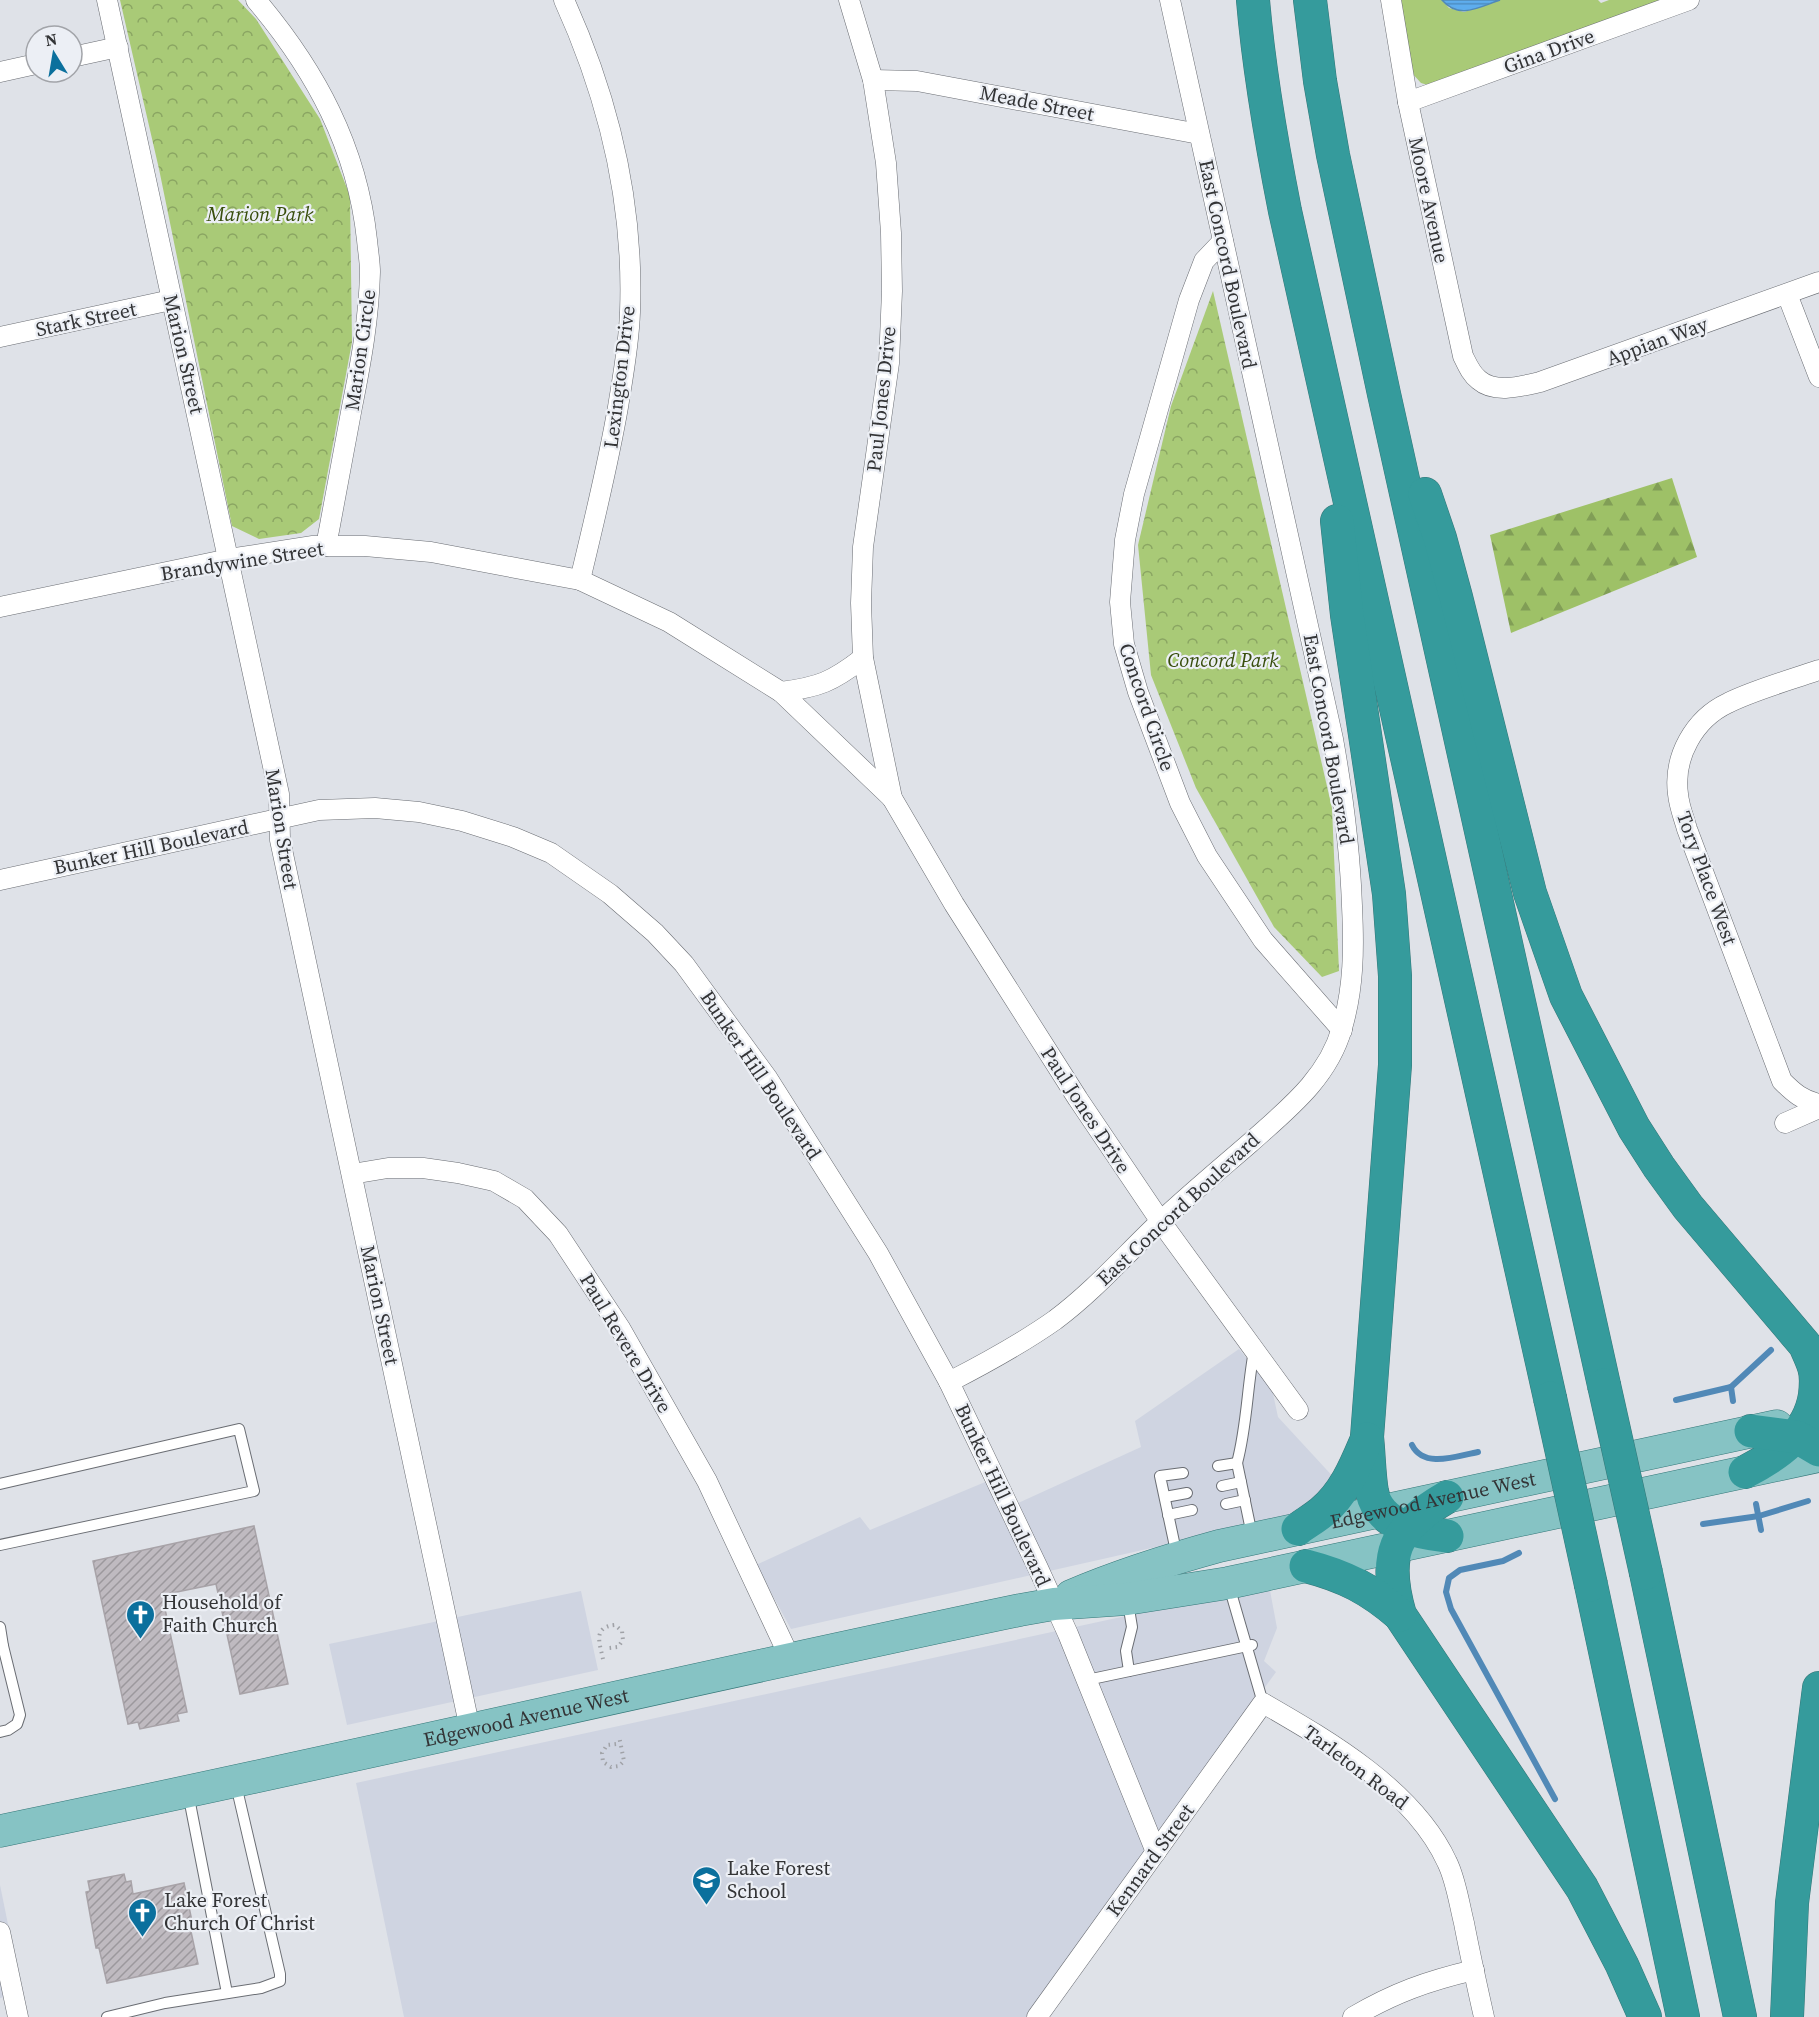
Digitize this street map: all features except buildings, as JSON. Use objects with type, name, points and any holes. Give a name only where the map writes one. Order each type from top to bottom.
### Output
[{"type":"highway","points":[[1253,0],[1258,63],[1287,223],[1592,1585],[1683,2017]]},
{"type":"highway","points":[[1310,0],[1320,81],[1333,155],[1646,1573],[1740,2017]]},
{"type":"highway","points":[[1384,394],[1426,496],[1440,538],[1530,893],[1566,996],[1634,1128],[1659,1167],[1688,1207],[1812,1351],[1816,1386],[1812,1436]]},
{"type":"highway","points":[[1329,406],[1333,491],[1347,615],[1389,894],[1395,976],[1395,1065],[1367,1437],[1372,1493],[1395,1529],[1392,1578],[1394,1596],[1400,1615],[1582,1888],[1622,1965],[1645,2017]]},
{"type":"highway","points":[[1751,1431],[1812,1436]]},
{"type":"highway","points":[[1745,1472],[1812,1436]]},
{"type":"highway","points":[[1299,1529],[1323,1512],[1336,1498],[1357,1463],[1367,1437]]},
{"type":"highway","points":[[1395,1529],[1447,1497]]},
{"type":"highway","points":[[1395,1529],[1448,1536]]},
{"type":"highway","points":[[1306,1566],[1354,1582],[1371,1591],[1400,1615]]},
{"type":"highway","points":[[1787,2017],[1792,1903],[1819,1688]]},
{"type":"main road","name":"Edgewood Avenue West","points":[[1447,1497],[1751,1431]]},
{"type":"main road","name":"Edgewood Avenue West","points":[[1448,1536],[1745,1472]]},
{"type":"main road","name":"Edgewood Avenue West","points":[[1054,1604],[1113,1578],[1177,1557],[1253,1539],[1299,1529],[1395,1529]]},
{"type":"main road","name":"Edgewood Avenue West","points":[[0,1831],[236,1782],[790,1658],[1054,1604],[1127,1599],[1228,1583],[1306,1566],[1395,1529]]},
{"type":"street","name":"Marion Street","points":[[107,0],[279,794],[280,840],[471,1729]]},
{"type":"street","name":"Marion Circle","points":[[256,0],[317,84],[334,117],[357,181],[365,219],[370,270],[367,330],[326,546]]},
{"type":"street","name":"Lexington Drive","points":[[564,0],[584,44],[607,117],[622,177],[629,237],[630,313],[624,370],[607,471],[580,580]]},
{"type":"street","name":"Paul Jones Drive","points":[[849,0],[873,80],[886,163],[891,233],[892,291],[889,363],[863,547],[861,603],[862,658],[892,798]]},
{"type":"street","name":"East Concord Boulevard","points":[[949,1382],[1013,1349],[1056,1318],[1093,1287],[1161,1221],[1299,1100],[1326,1066],[1342,1030],[1351,992],[1354,958],[1351,859],[1344,800],[1333,739],[1170,0]]},
{"type":"street","name":"Moore Avenue","points":[[1391,0],[1408,102],[1463,356],[1480,381],[1492,386]]},
{"type":"street","name":"Gina Drive","points":[[1408,102],[1689,0]]},
{"type":"street","points":[[84,54],[118,47]]},
{"type":"street","points":[[0,72],[24,67]]},
{"type":"street","name":"Meade Street","points":[[873,80],[917,81],[1199,134]]},
{"type":"street","name":"Concord Circle","points":[[1223,241],[1204,261],[1189,300],[1134,494],[1125,540],[1120,602],[1124,644],[1138,692],[1180,802],[1207,856],[1263,940],[1342,1030]]},
{"type":"street","name":"Appian Way","points":[[1492,386],[1510,388],[1540,382],[1819,282]]},
{"type":"street","points":[[1787,294],[1819,377]]},
{"type":"street","name":"Stark Street","points":[[0,337],[171,300]]},
{"type":"street","name":"Brandywine Street","points":[[0,607],[229,559],[313,546],[365,546],[430,552],[580,580],[623,600]]},
{"type":"street","name":"Paul Jones Drive","points":[[623,600],[669,622],[781,692],[892,798],[954,903],[1078,1100],[1161,1221],[1298,1410]]},
{"type":"street","points":[[781,692],[813,688],[840,676],[862,658]]},
{"type":"street","name":"Tory Place West","points":[[1819,670],[1726,703],[1703,720],[1687,742],[1678,764],[1678,794],[1687,829],[1782,1081],[1794,1094],[1819,1106]]},
{"type":"street","name":"Bunker Hill Boulevard","points":[[0,880],[319,810],[375,808],[419,812],[462,821],[513,837],[551,853],[610,894],[656,933],[684,964],[768,1079],[878,1253],[949,1382],[1054,1604],[1156,1852]]},
{"type":"street","points":[[1785,1123],[1819,1106]]},
{"type":"street","name":"Paul Revere Drive","points":[[352,1174],[388,1168],[423,1168],[494,1181],[525,1199],[558,1234],[620,1328],[707,1481],[790,1658]]},
{"type":"street","name":"Kennard Street","points":[[1037,2017],[1263,1703]]},
{"type":"street","name":"Tarleton Road","points":[[1263,1703],[1313,1732],[1373,1775],[1420,1818],[1448,1864],[1458,1896],[1484,2017]]},
{"type":"street","points":[[0,1932],[18,2017]]},
{"type":"street","points":[[1353,2017],[1386,1998],[1437,1979],[1474,1970]]},
{"type":"lane","points":[[1253,1539],[1237,1463],[1243,1440],[1248,1383],[1255,1350]]},
{"type":"lane","points":[[0,1484],[239,1429],[254,1491],[0,1545]]},
{"type":"lane","points":[[1218,1466],[1237,1463]]},
{"type":"lane","points":[[1177,1557],[1160,1476],[1183,1473]]},
{"type":"lane","points":[[1222,1486],[1241,1482]]},
{"type":"lane","points":[[1165,1497],[1187,1493]]},
{"type":"lane","points":[[1226,1504],[1245,1500]]},
{"type":"lane","points":[[1168,1515],[1192,1510]]},
{"type":"lane","points":[[1228,1583],[1249,1645],[1263,1703]]},
{"type":"lane","points":[[1127,1599],[1132,1627],[1126,1651],[1129,1671]]},
{"type":"lane","points":[[0,1627],[2,1647],[20,1715],[18,1725],[0,1732]]},
{"type":"lane","points":[[1087,1680],[1249,1645]]},
{"type":"lane","points":[[107,2017],[165,2004],[261,1988],[280,1981],[236,1782]]},
{"type":"lane","points":[[188,1792],[227,1993]]},
{"type":"path","points":[[603,1659],[600,1632],[607,1626],[615,1625],[622,1631],[624,1637],[618,1647],[609,1648]]},
{"type":"path","points":[[616,1744],[607,1745],[602,1753],[603,1762],[611,1767],[619,1767],[624,1761],[619,1736]]},
{"type":"shaded area","points":[[1239,1349],[1272,1389],[1278,1417],[1337,1481],[1328,1493],[1285,1518],[791,1629],[756,1565],[860,1517],[870,1530],[990,1480],[1003,1510],[1141,1447],[1135,1421]]},
{"type":"shaded area","name":"Lake Forest School","points":[[1269,1585],[1277,1628],[1264,1661],[1276,1672],[1026,2017],[404,2017],[356,1783]]},
{"type":"shaded area","points":[[581,1591],[598,1670],[347,1725],[329,1644]]},
{"type":"shaded area","points":[[0,1885],[22,1993],[0,1998]]},
{"type":"green space","name":"Marion Park","points":[[120,0],[238,0],[256,19],[320,119],[350,196],[352,342],[319,519],[301,533],[259,539],[232,526],[159,169]]},
{"type":"green space","points":[[1401,0],[1442,0],[1449,8],[1464,12],[1500,0],[1598,0],[1601,3],[1609,0],[1661,0],[1431,86],[1421,83],[1411,72]]},
{"type":"green space","name":"Concord Park","points":[[1213,291],[1332,808],[1339,971],[1322,977],[1274,927],[1196,788],[1151,675],[1138,545],[1171,406]]},
{"type":"green space","points":[[1672,478],[1697,557],[1511,633],[1490,535]]},
{"type":"water","points":[[1442,0],[1500,0],[1462,11],[1449,6]]},
{"type":"waterway","points":[[1676,1400],[1731,1387],[1771,1350]]},
{"type":"waterway","points":[[1731,1387],[1733,1401]]},
{"type":"waterway","points":[[1412,1445],[1424,1457],[1433,1459],[1478,1452]]},
{"type":"waterway","points":[[1703,1524],[1759,1516],[1808,1501]]},
{"type":"waterway","points":[[1756,1504],[1761,1530]]},
{"type":"waterway","points":[[1519,1553],[1503,1561],[1460,1570],[1449,1578],[1446,1592],[1451,1609],[1555,1799]]},
{"type":"place","name":"Household of Faith Church","points":[[141,1640]]},
{"type":"place","name":"Lake Forest School","points":[[706,1906]]},
{"type":"place","name":"Lake Forest Church Of Christ","points":[[143,1938]]}]
